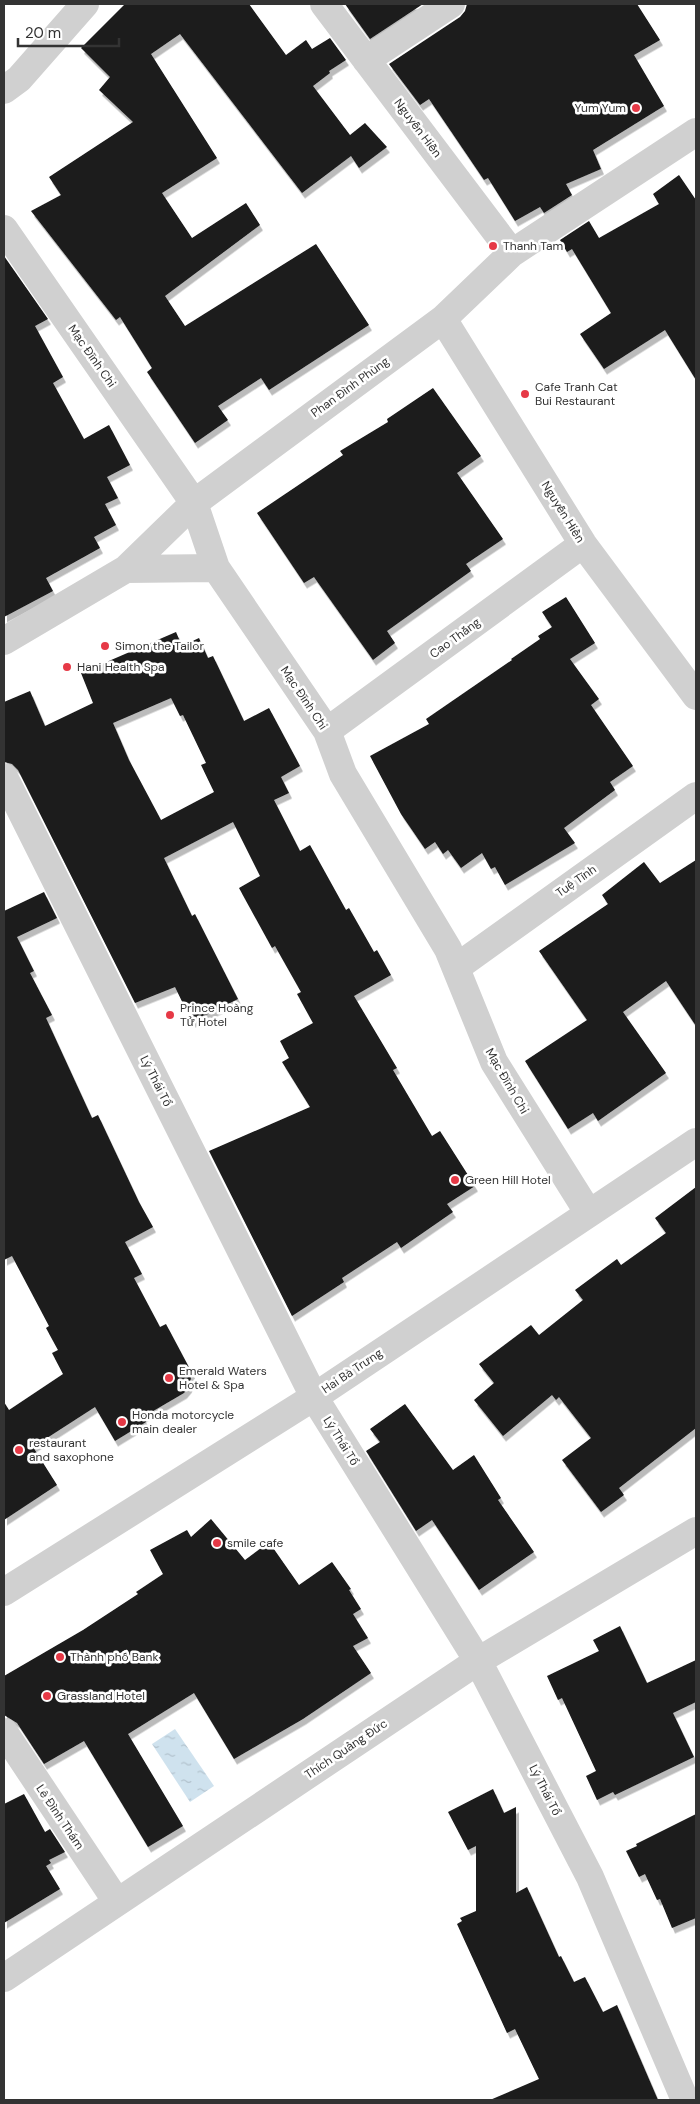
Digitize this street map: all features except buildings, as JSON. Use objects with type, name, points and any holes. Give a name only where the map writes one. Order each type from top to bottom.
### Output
[{"type":"street","points":[[4,90],[19,79],[85,4]]},
{"type":"street","name":"Nguyễn Hiền","points":[[324,4],[512,253]]},
{"type":"street","points":[[366,60],[451,4]]},
{"type":"street","name":"Phan Đình Phùng","points":[[4,641],[126,569],[194,503],[443,319],[512,253],[696,132]]},
{"type":"street","name":"Mạc Đĩnh Chi","points":[[4,229],[194,503],[216,568],[327,731],[343,774],[448,949],[457,967],[462,986],[494,1062],[588,1212]]},
{"type":"street","name":"Nguyễn Hiền","points":[[443,319],[583,544],[696,696]]},
{"type":"street","name":"Cao Thắng","points":[[327,731],[583,544]]},
{"type":"street","points":[[126,569],[216,568]]},
{"type":"street","name":"Lý Thái Tổ","points":[[4,776],[314,1397],[478,1661],[590,1877],[685,2100]]},
{"type":"street","name":"Tuệ Tĩnh","points":[[457,967],[696,796]]},
{"type":"street","name":"Hai Bà Trưng","points":[[4,1592],[314,1397],[588,1212],[696,1142]]},
{"type":"street","name":"Thích Quảng Đức","points":[[4,1978],[478,1661],[694,1540]]},
{"type":"street","name":"Lê Đình Thám","points":[[4,1732],[117,1902]]},
{"type":"water","points":[[175,1729],[214,1786],[190,1802],[152,1744]]},
{"type":"place","name":"Yum Yum","points":[[636,108]]},
{"type":"place","name":"Thanh Tam","points":[[493,246]]},
{"type":"place","name":"Cafe Tranh Cat Bui Restaurant","points":[[525,394]]},
{"type":"place","name":"Simon the Tailor","points":[[105,646]]},
{"type":"place","name":"Hani Health Spa","points":[[67,667]]},
{"type":"place","name":"Prince Hoàng Tử Hotel","points":[[170,1015]]},
{"type":"place","name":"Green Hill Hotel","points":[[455,1180]]},
{"type":"place","name":"Emerald Waters Hotel & Spa","points":[[169,1378]]},
{"type":"place","name":"Honda motorcycle main dealer","points":[[122,1422]]},
{"type":"place","name":"restaurant and saxophone","points":[[19,1450]]},
{"type":"place","name":"smile cafe","points":[[217,1543]]},
{"type":"place","name":"Thành phố Bank","points":[[60,1657]]},
{"type":"place","name":"Grassland Hotel","points":[[47,1696]]}]
